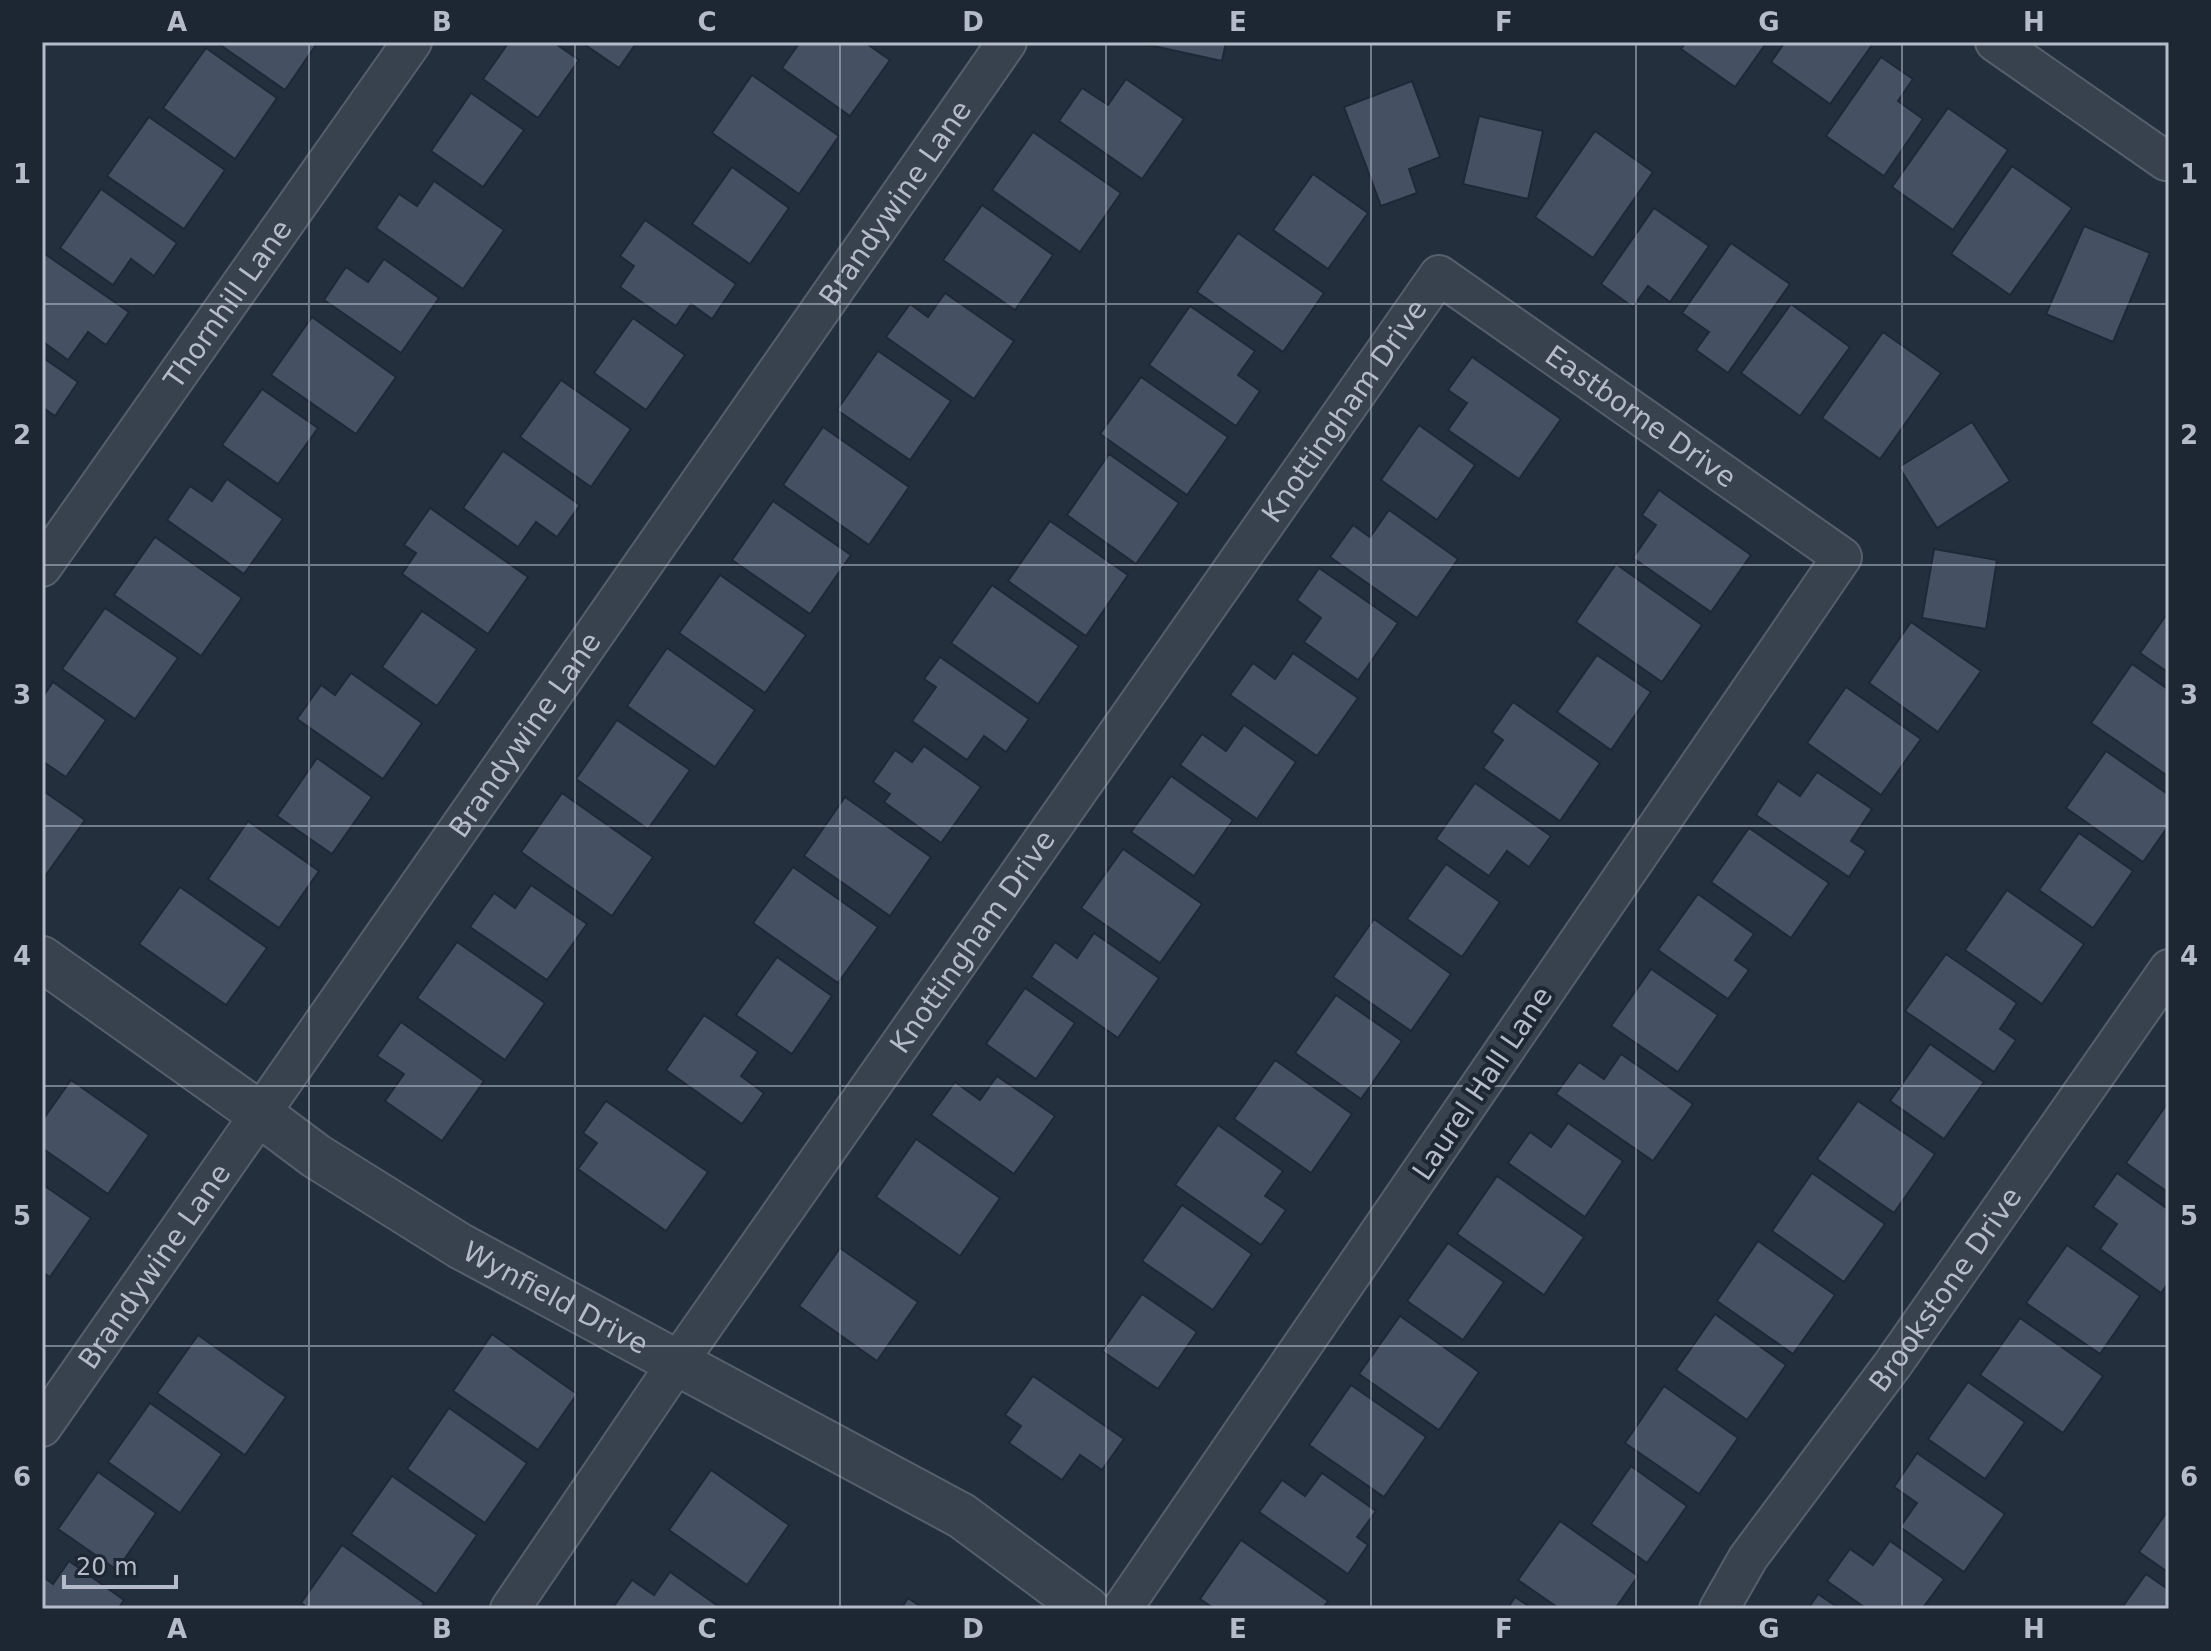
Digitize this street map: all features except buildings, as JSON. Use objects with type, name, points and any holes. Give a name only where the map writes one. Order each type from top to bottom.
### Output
[{"type":"street","name":"Thornhill Lane","points":[[42,567],[412,42]]},
{"type":"street","name":"Brandywine Lane","points":[[42,1427],[1007,42]]},
{"type":"street","points":[[1995,42],[2168,159]]},
{"type":"street","name":"Eastborne Drive","points":[[1439,275],[1842,557]]},
{"type":"street","name":"Knottingham Drive","points":[[510,1609],[677,1363],[1439,275]]},
{"type":"street","name":"Laurel Hall Lane","points":[[1122,1609],[1842,557]]},
{"type":"street","name":"Wynfield Drive","points":[[42,959],[316,1156],[460,1246],[962,1516],[1087,1609]]},
{"type":"street","name":"Brookstone Drive","points":[[1719,1609],[1748,1558],[1893,1364],[2169,969]]}]
